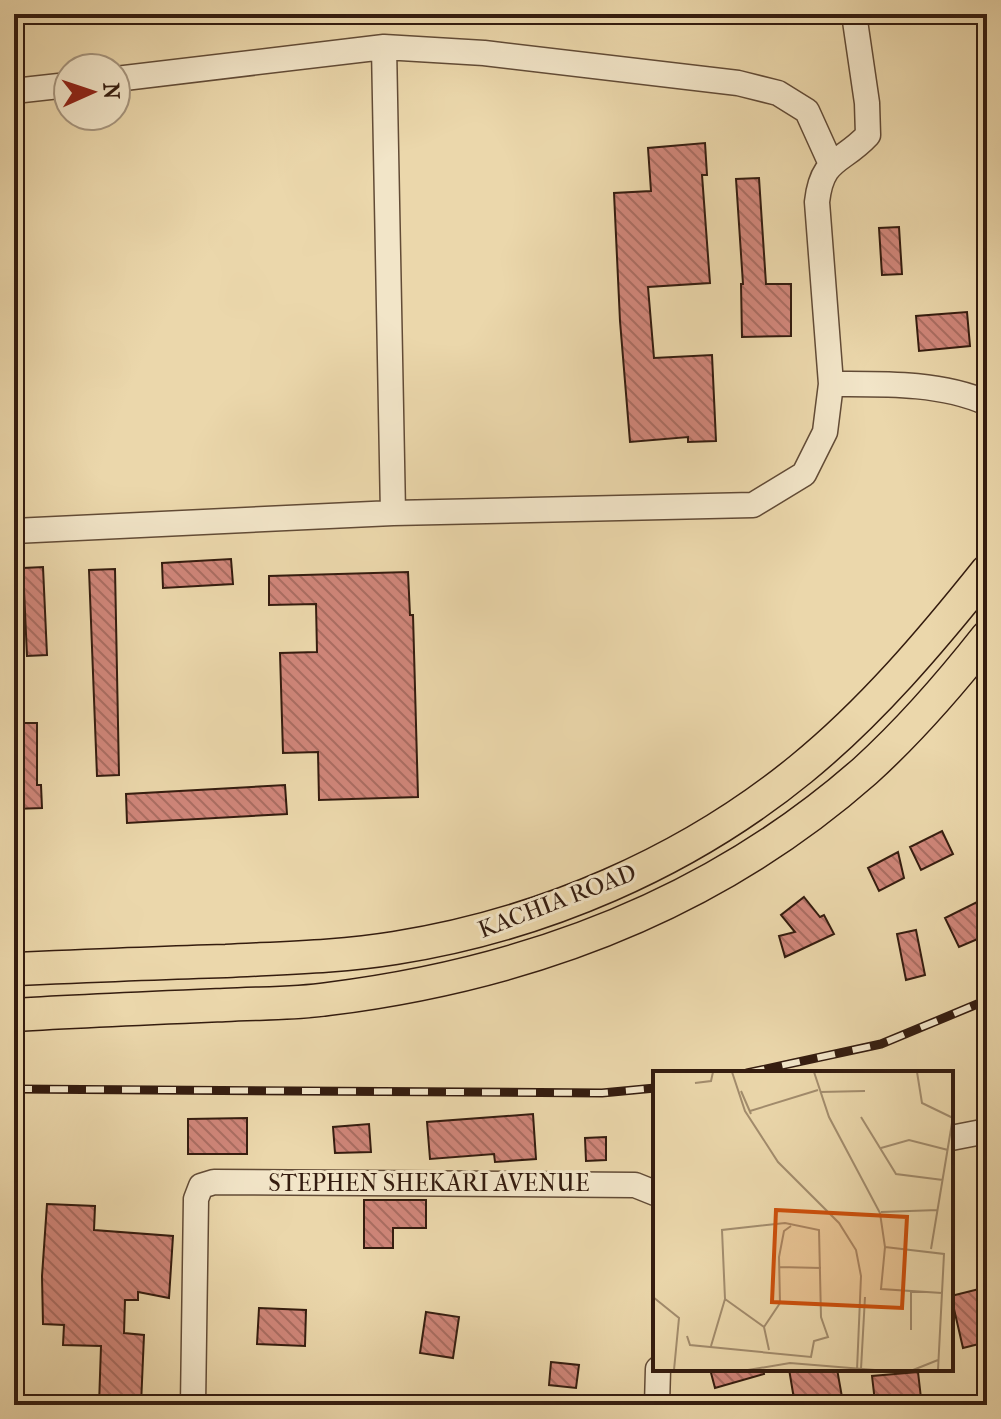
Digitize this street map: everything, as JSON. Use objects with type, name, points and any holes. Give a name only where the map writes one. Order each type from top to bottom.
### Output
[{"type":"main road","name":"KACHIA ROAD","points":[[14,969],[326,957],[394,949],[466,935],[529,916],[613,884],[675,854],[800,770],[891,683],[987,571]]},
{"type":"main road","name":"KACHIA ROAD","points":[[14,1015],[325,1000],[472,973],[541,954],[622,925],[693,891],[761,850],[819,808],[866,770],[917,718],[987,637]]},
{"type":"street","points":[[14,531],[393,513],[753,505],[804,474],[825,432],[831,384],[817,202],[819,180],[831,164],[852,152],[868,135],[867,103],[854,14]]},
{"type":"street","points":[[132,77],[384,47],[500,55],[738,83],[778,93],[807,111],[831,164]]},
{"type":"street","points":[[384,47],[393,513]]},
{"type":"street","points":[[14,91],[52,87]]},
{"type":"street","points":[[831,384],[896,384],[971,396],[987,403]]},
{"type":"street","points":[[953,1138],[987,1131]]},
{"type":"street","name":"STEPHEN SHEKARI AVENUE","points":[[193,1405],[196,1199],[201,1186],[214,1182],[635,1185],[653,1192]]},
{"type":"street","points":[[657,1405],[658,1371]]},
{"type":"building","points":[[705,143],[707,175],[702,175],[710,283],[648,287],[654,358],[712,355],[716,441],[688,442],[688,437],[630,442],[614,193],[651,191],[648,148]]},
{"type":"building","points":[[759,178],[766,284],[791,284],[791,336],[742,337],[743,284],[736,179]]},
{"type":"building","points":[[899,227],[902,274],[882,275],[879,228]]},
{"type":"building","points":[[967,312],[970,346],[919,351],[916,316]]},
{"type":"building","points":[[231,559],[233,584],[163,588],[162,563]]},
{"type":"building","points":[[43,567],[47,655],[27,656],[23,568]]},
{"type":"building","points":[[115,569],[119,775],[97,776],[89,570]]},
{"type":"building","points":[[408,572],[410,615],[413,615],[418,797],[319,800],[318,752],[283,753],[280,653],[317,652],[316,604],[269,605],[269,576]]},
{"type":"building","points":[[14,723],[37,723],[37,785],[41,785],[42,808],[14,809]]},
{"type":"building","points":[[285,785],[287,814],[127,823],[126,794]]},
{"type":"building","points":[[942,831],[953,854],[921,870],[910,847]]},
{"type":"building","points":[[898,852],[904,878],[879,891],[868,868]]},
{"type":"building","points":[[804,897],[820,917],[824,915],[834,934],[785,957],[779,936],[795,932],[781,915]]},
{"type":"building","points":[[987,897],[987,935],[959,947],[945,918]]},
{"type":"building","points":[[916,930],[925,975],[906,980],[897,934]]},
{"type":"building","points":[[533,1114],[536,1159],[495,1162],[494,1154],[430,1159],[427,1122]]},
{"type":"building","points":[[247,1118],[247,1154],[188,1154],[188,1119]]},
{"type":"building","points":[[369,1124],[371,1152],[335,1153],[333,1127]]},
{"type":"building","points":[[606,1137],[606,1160],[586,1161],[585,1138]]},
{"type":"building","points":[[364,1200],[426,1200],[426,1228],[393,1228],[393,1248],[364,1248]]},
{"type":"building","points":[[47,1204],[95,1206],[94,1230],[173,1236],[169,1298],[138,1292],[138,1300],[125,1300],[124,1333],[144,1335],[141,1405],[99,1405],[101,1346],[63,1345],[64,1325],[43,1324],[42,1276]]},
{"type":"building","points":[[987,1287],[987,1342],[963,1348],[953,1296]]},
{"type":"building","points":[[259,1308],[306,1310],[305,1346],[257,1344]]},
{"type":"building","points":[[426,1312],[459,1317],[453,1358],[420,1353]]},
{"type":"building","points":[[551,1362],[579,1365],[576,1388],[549,1385]]},
{"type":"building","points":[[711,1371],[763,1371],[764,1374],[715,1388]]},
{"type":"building","points":[[789,1371],[837,1371],[842,1397],[795,1405]]},
{"type":"building","points":[[918,1372],[921,1398],[875,1402],[872,1376]]},
{"type":"railway","points":[[756,1071],[881,1044],[987,1000]]},
{"type":"railway","points":[[14,1089],[602,1093],[653,1088]]}]
